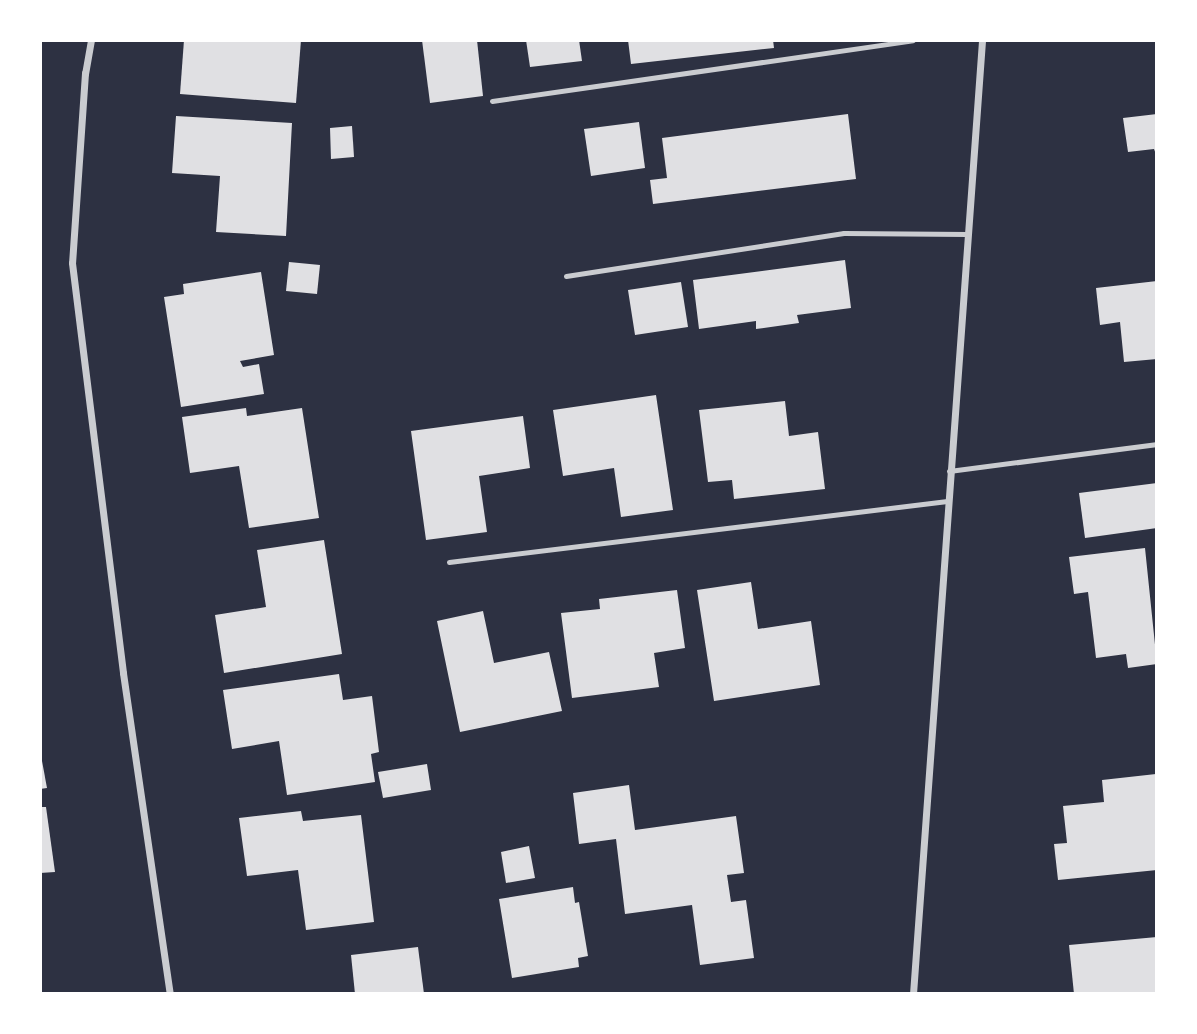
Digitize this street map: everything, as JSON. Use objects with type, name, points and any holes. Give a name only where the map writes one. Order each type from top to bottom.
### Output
[{"type":"street","points":[[91,40],[85,73],[72,263],[123,673],[170,994]]},
{"type":"street","points":[[913,994],[982,40]]},
{"type":"lane","points":[[492,101],[913,40]]},
{"type":"lane","points":[[566,276],[856,232],[967,234]]},
{"type":"lane","points":[[949,471],[1157,444]]},
{"type":"lane","points":[[449,562],[947,501]]},
{"type":"building","points":[[184,40],[301,40],[296,103],[180,94]]},
{"type":"building","points":[[422,40],[477,40],[483,96],[430,103]]},
{"type":"building","points":[[526,40],[579,40],[582,61],[530,67]]},
{"type":"building","points":[[628,40],[773,40],[774,48],[631,64]]},
{"type":"building","points":[[848,114],[856,179],[653,204],[650,180],[667,178],[662,138]]},
{"type":"building","points":[[1157,114],[1157,157],[1154,149],[1128,152],[1123,118]]},
{"type":"building","points":[[176,116],[292,123],[286,236],[216,232],[220,176],[172,173]]},
{"type":"building","points":[[639,122],[645,168],[591,176],[584,129]]},
{"type":"building","points":[[352,126],[354,157],[331,159],[330,128]]},
{"type":"building","points":[[845,260],[851,308],[797,315],[799,323],[756,329],[756,321],[699,329],[693,280]]},
{"type":"building","points":[[289,262],[320,265],[317,294],[286,291]]},
{"type":"building","points":[[261,272],[274,355],[240,361],[243,367],[259,364],[264,394],[181,407],[164,297],[184,294],[183,284]]},
{"type":"building","points":[[1157,281],[1157,359],[1124,362],[1120,322],[1100,325],[1096,288]]},
{"type":"building","points":[[681,282],[688,327],[635,335],[628,290]]},
{"type":"building","points":[[656,395],[673,510],[621,517],[614,468],[563,476],[553,410]]},
{"type":"building","points":[[785,401],[789,436],[818,432],[825,489],[734,499],[732,480],[708,482],[699,410]]},
{"type":"building","points":[[246,408],[247,416],[302,408],[319,518],[249,528],[239,466],[190,473],[182,417]]},
{"type":"building","points":[[523,416],[530,468],[479,476],[487,532],[426,540],[411,431]]},
{"type":"building","points":[[1157,483],[1157,528],[1085,538],[1079,493]]},
{"type":"building","points":[[324,540],[342,654],[224,673],[215,615],[266,607],[257,550]]},
{"type":"building","points":[[1145,548],[1157,664],[1128,668],[1126,654],[1096,658],[1088,592],[1074,594],[1069,557]]},
{"type":"building","points":[[751,582],[758,629],[811,621],[820,685],[714,701],[697,590]]},
{"type":"building","points":[[677,590],[685,648],[654,653],[659,687],[572,698],[561,613],[600,609],[599,599]]},
{"type":"building","points":[[483,611],[494,663],[549,652],[562,711],[460,732],[437,621]]},
{"type":"building","points":[[339,674],[343,700],[372,696],[379,752],[371,754],[375,782],[287,795],[279,741],[232,749],[223,690]]},
{"type":"building","points":[[40,750],[47,788],[40,789]]},
{"type":"building","points":[[427,764],[431,790],[383,798],[378,772]]},
{"type":"building","points":[[1156,774],[1157,870],[1058,880],[1054,844],[1067,843],[1063,806],[1104,802],[1102,780]]},
{"type":"building","points":[[629,785],[635,830],[736,816],[744,873],[727,875],[731,902],[746,900],[754,958],[700,965],[692,905],[625,914],[616,839],[579,844],[573,793]]},
{"type":"building","points":[[40,807],[46,807],[55,872],[40,873]]},
{"type":"building","points":[[301,811],[303,821],[361,815],[374,922],[306,930],[298,870],[247,876],[239,818]]},
{"type":"building","points":[[529,846],[535,878],[506,883],[501,852]]},
{"type":"building","points":[[573,887],[575,903],[579,902],[588,956],[578,958],[579,967],[512,978],[499,899]]},
{"type":"building","points":[[1157,937],[1157,994],[1074,994],[1069,945]]},
{"type":"building","points":[[418,947],[424,994],[355,994],[351,955]]}]
